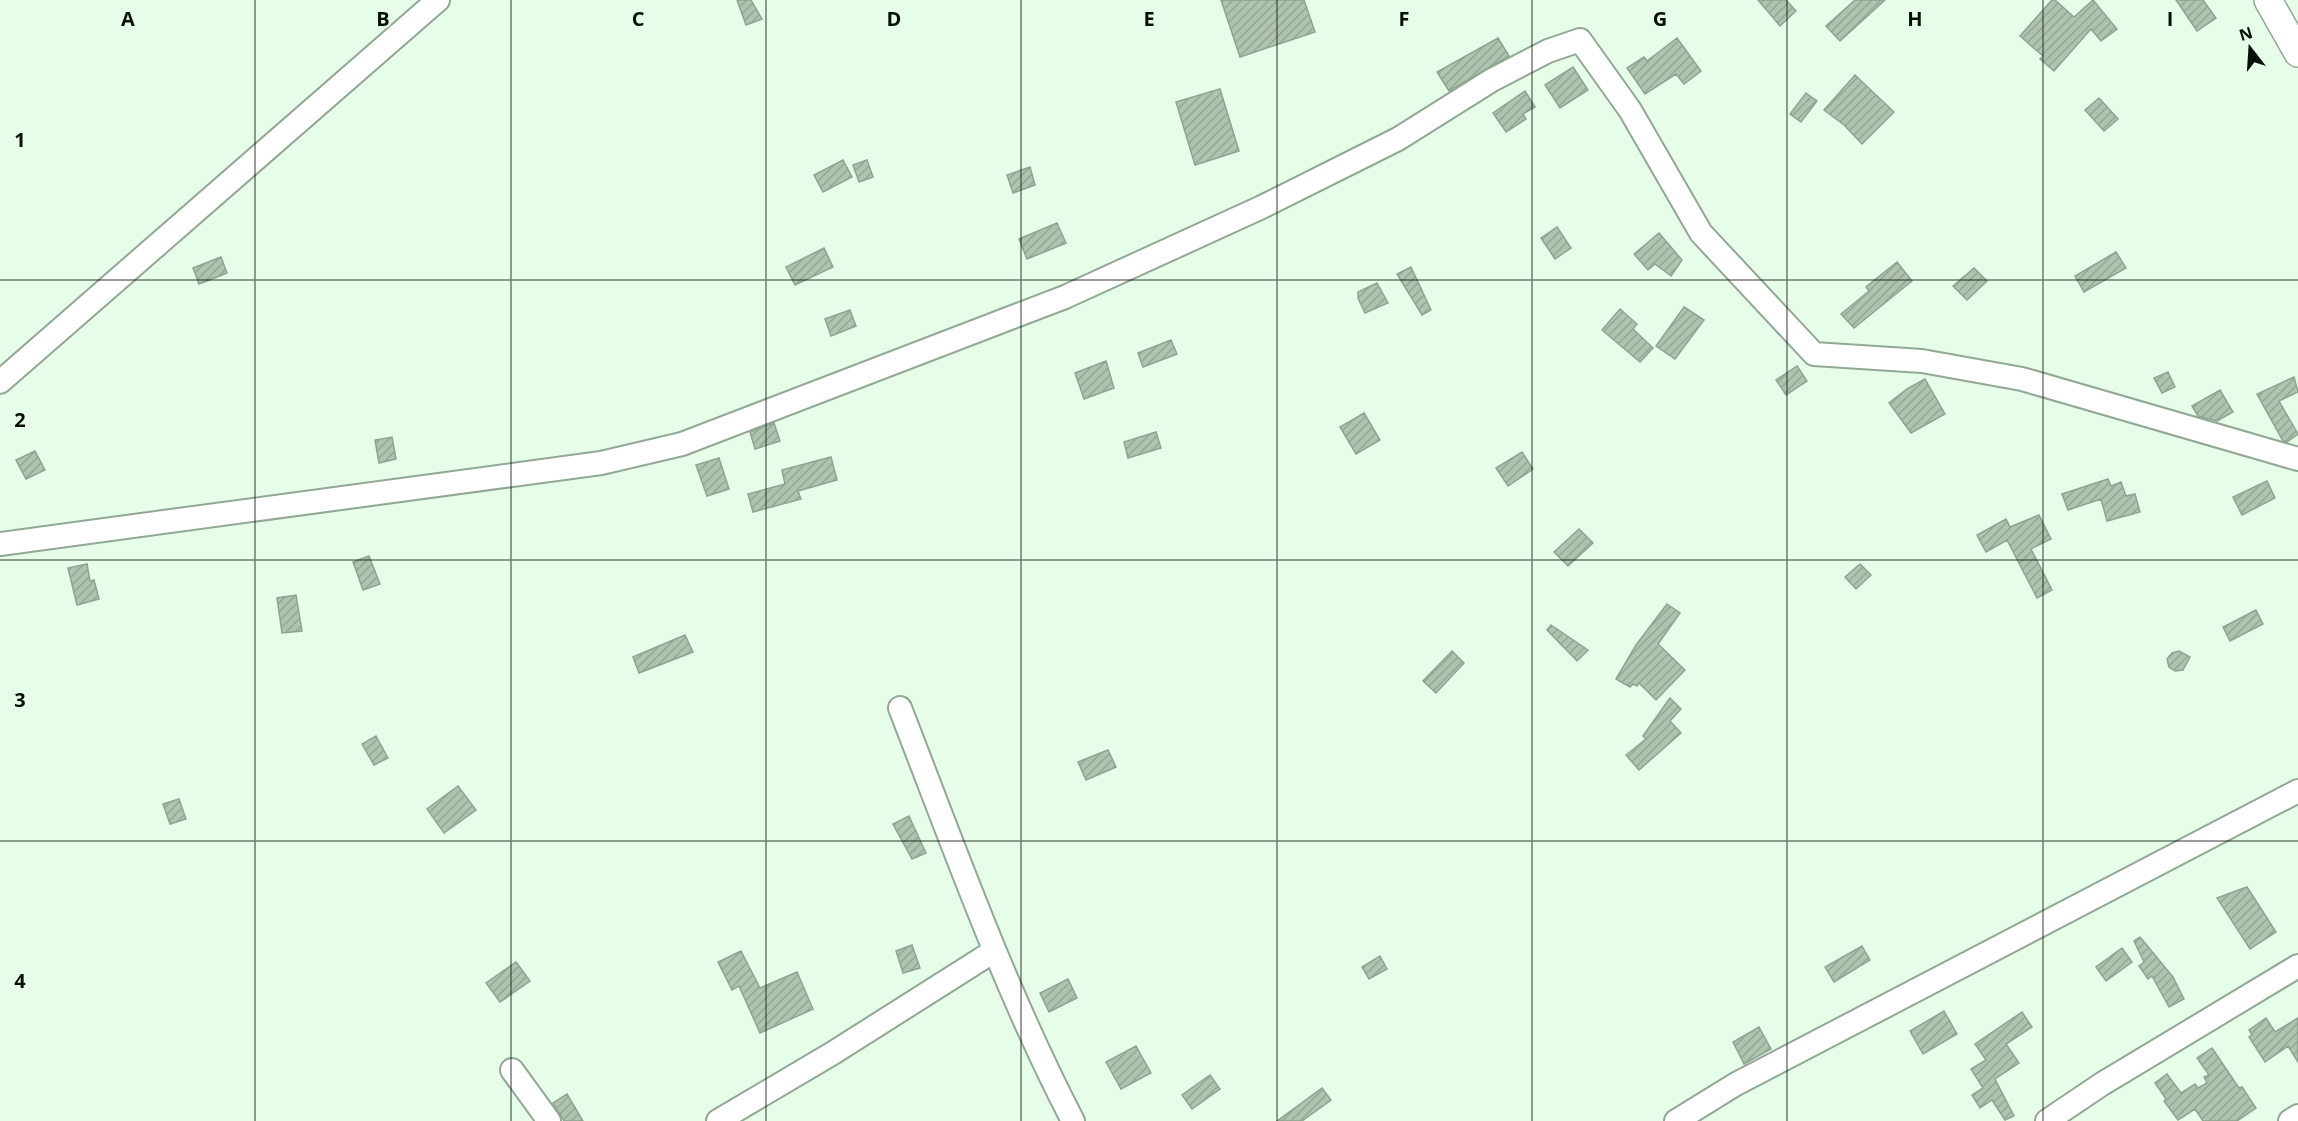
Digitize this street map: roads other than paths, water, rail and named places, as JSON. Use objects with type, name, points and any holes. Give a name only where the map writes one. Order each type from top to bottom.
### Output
[{"type":"street","points":[[0,382],[438,0]]},
{"type":"street","points":[[2268,0],[2298,54]]},
{"type":"street","points":[[0,544],[601,463],[682,444],[1065,297],[1262,207],[1398,139],[1492,80],[1548,51],[1580,40],[1630,110],[1701,233],[1814,354],[1922,361],[2022,379],[2298,459]]},
{"type":"street","points":[[900,708],[994,951],[1050,1077],[1073,1121]]},
{"type":"street","points":[[1676,1121],[1736,1084],[2298,791]]},
{"type":"street","points":[[718,1121],[833,1053],[994,951]]},
{"type":"street","points":[[2047,1121],[2102,1084],[2298,966]]},
{"type":"street","points":[[512,1070],[549,1121]]},
{"type":"street","points":[[2290,1121],[2298,1116]]}]
